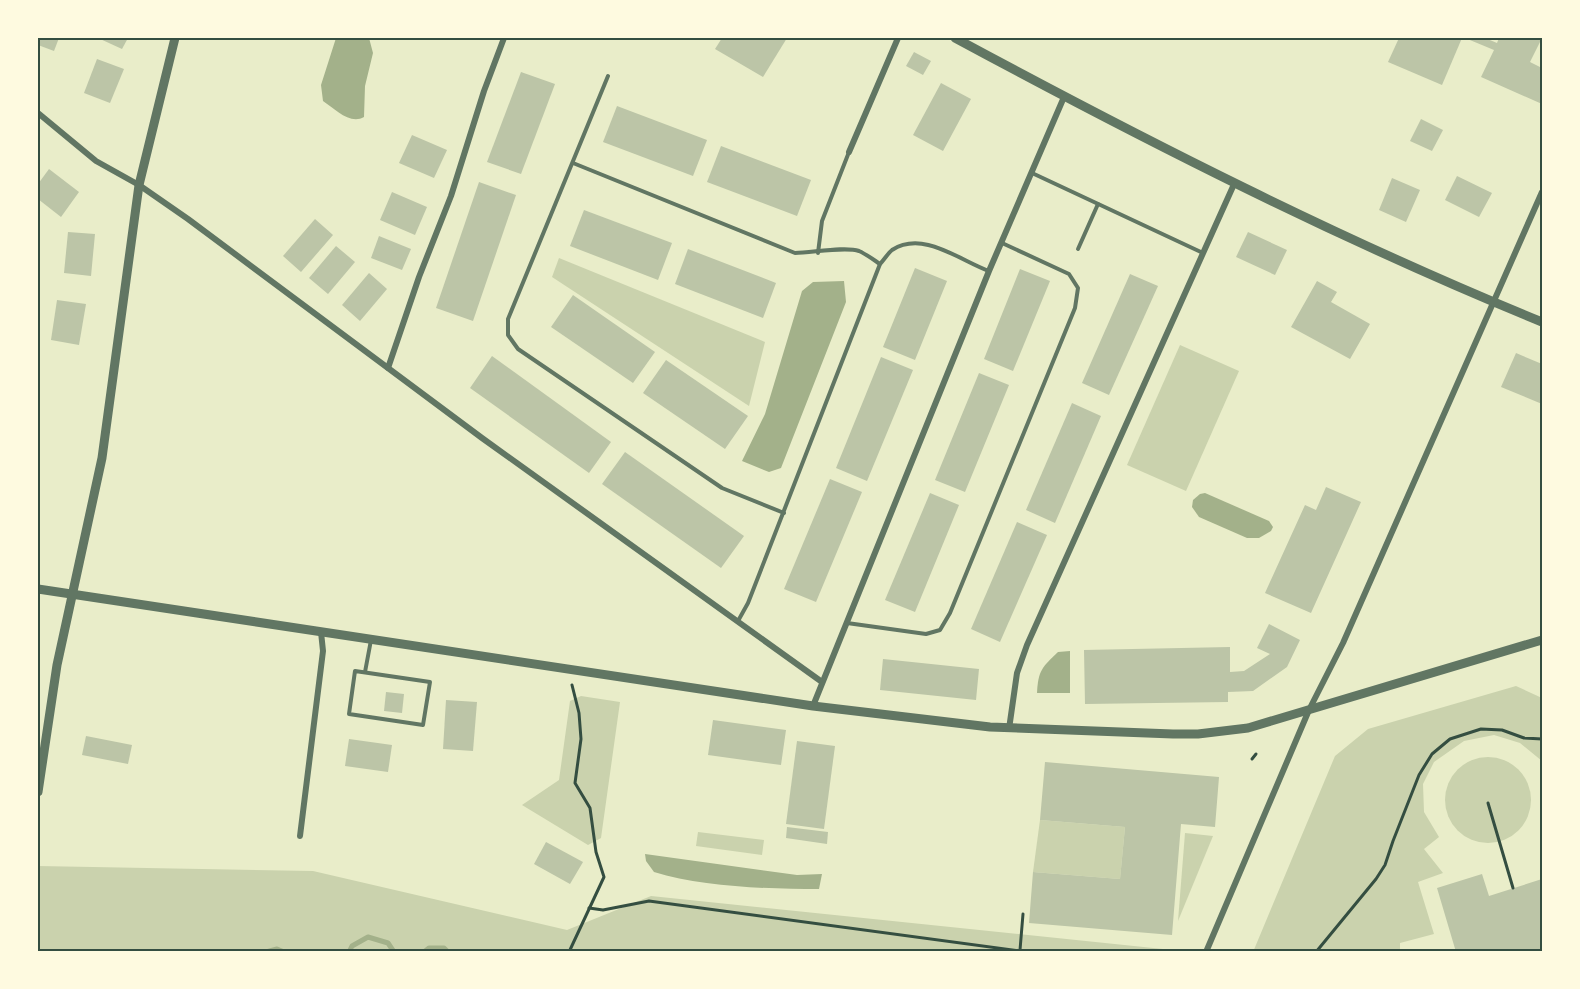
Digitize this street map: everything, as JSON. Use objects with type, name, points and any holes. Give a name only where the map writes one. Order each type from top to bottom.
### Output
[{"type":"street","points":[[38,792],[57,665],[102,458],[139,185],[175,38]]},
{"type":"street","points":[[388,369],[451,196],[484,91],[504,38]]},
{"type":"street","points":[[849,152],[898,38]]},
{"type":"street","points":[[955,38],[1064,97],[1234,182],[1400,262],[1542,322]]},
{"type":"street","points":[[813,705],[989,271],[1064,97]]},
{"type":"street","points":[[38,113],[96,161],[139,185],[490,444],[822,682]]},
{"type":"street","points":[[1009,729],[1017,673],[1028,645],[1234,182]]},
{"type":"street","points":[[1206,951],[1309,710],[1343,643],[1495,303],[1542,192]]},
{"type":"street","points":[[38,589],[813,705],[1009,729],[1198,734],[1248,728],[1542,640]]},
{"type":"street","points":[[300,836],[323,651],[321,632]]},
{"type":"lane","points":[[608,76],[508,319],[508,335],[518,348],[722,488],[784,513]]},
{"type":"lane","points":[[818,253],[822,221],[849,152]]},
{"type":"lane","points":[[573,163],[795,253],[818,253],[841,249],[858,251],[880,264]]},
{"type":"lane","points":[[1032,173],[1203,253]]},
{"type":"lane","points":[[1078,249],[1098,204]]},
{"type":"lane","points":[[738,621],[748,603],[784,513],[880,264],[891,250],[913,242],[929,244],[989,271]]},
{"type":"lane","points":[[846,623],[926,634],[940,630],[950,613],[1075,308],[1078,288],[1070,274],[1002,243]]},
{"type":"lane","points":[[365,672],[371,639]]},
{"type":"lane","points":[[356,671],[365,672],[430,682],[423,725],[349,714],[356,671]]},
{"type":"path","points":[[569,951],[604,877],[596,852],[590,808],[585,796],[575,783],[581,739],[579,713],[572,685]]},
{"type":"path","points":[[1316,951],[1385,866],[1419,775],[1432,754],[1450,739],[1481,729],[1502,730],[1524,738],[1542,739]]},
{"type":"path","points":[[1252,759],[1256,754]]},
{"type":"path","points":[[1488,803],[1513,888]]},
{"type":"path","points":[[589,908],[603,910],[649,901],[1028,951]]},
{"type":"path","points":[[1020,950],[1023,914]]},
{"type":"shaded area","points":[[336,38],[369,38],[373,53],[365,86],[364,117],[359,119],[348,118],[323,101],[321,85]]},
{"type":"shaded area","points":[[559,258],[765,342],[749,406],[552,277]]},
{"type":"shaded area","points":[[844,281],[846,302],[781,468],[769,472],[742,461],[765,414],[802,291],[813,282]]},
{"type":"shaded area","points":[[1180,345],[1239,371],[1186,491],[1127,465]]},
{"type":"shaded area","points":[[1205,493],[1269,521],[1273,527],[1271,531],[1259,538],[1247,538],[1199,517],[1192,507],[1193,500]]},
{"type":"shaded area","points":[[1070,651],[1070,693],[1037,693],[1038,679],[1045,666],[1058,652]]},
{"type":"shaded area","points":[[1516,686],[1542,698],[1542,761],[1520,743],[1494,735],[1464,741],[1434,762],[1423,784],[1424,812],[1439,837],[1424,849],[1443,873],[1418,882],[1434,934],[1400,943],[1400,951],[1253,952],[1335,756],[1368,729]]},
{"type":"shaded area","points":[[581,696],[620,702],[601,838],[588,845],[522,805],[559,780],[570,701]]},
{"type":"shaded area","points":[[1488,757],[1512,764],[1524,776],[1531,800],[1524,824],[1512,836],[1488,843],[1464,836],[1452,824],[1445,800],[1452,776],[1464,764]]},
{"type":"shaded area","points":[[1040,820],[1125,827],[1120,879],[1033,872]]},
{"type":"shaded area","points":[[698,832],[764,840],[762,855],[696,846]]},
{"type":"shaded area","points":[[1185,833],[1213,836],[1178,921]]},
{"type":"shaded area","points":[[645,854],[797,875],[822,874],[819,889],[757,888],[714,884],[654,872],[646,861]]},
{"type":"shaded area","points":[[38,866],[313,871],[567,930],[651,896],[1182,951],[38,952]]},
{"type":"building","points":[[38,38],[59,38],[54,51],[38,45]]},
{"type":"building","points":[[98,38],[128,38],[122,49]]},
{"type":"building","points":[[722,38],[787,38],[763,77],[715,49]]},
{"type":"building","points":[[1399,38],[1462,38],[1442,85],[1388,62]]},
{"type":"building","points":[[1465,38],[1485,38],[1497,43],[1499,38],[1542,38],[1530,62],[1542,68],[1542,104],[1481,77],[1494,50]]},
{"type":"building","points":[[914,52],[931,61],[923,75],[906,66]]},
{"type":"building","points":[[97,59],[124,69],[110,103],[84,93]]},
{"type":"building","points":[[521,72],[555,84],[521,174],[487,162]]},
{"type":"building","points":[[941,83],[971,99],[943,151],[913,135]]},
{"type":"building","points":[[617,106],[707,140],[693,176],[603,142]]},
{"type":"building","points":[[1421,119],[1443,130],[1432,151],[1410,141]]},
{"type":"building","points":[[412,135],[447,150],[434,178],[399,163]]},
{"type":"building","points":[[721,146],[811,180],[797,216],[707,182]]},
{"type":"building","points":[[49,169],[79,192],[61,217],[38,199],[38,184]]},
{"type":"building","points":[[1457,176],[1492,193],[1479,217],[1445,200]]},
{"type":"building","points":[[1392,178],[1420,190],[1406,222],[1379,210]]},
{"type":"building","points":[[479,182],[516,195],[473,321],[436,308]]},
{"type":"building","points":[[392,192],[427,207],[415,235],[380,220]]},
{"type":"building","points":[[584,210],[672,243],[658,280],[570,246]]},
{"type":"building","points":[[315,219],[333,235],[301,272],[283,256]]},
{"type":"building","points":[[68,232],[95,234],[91,276],[64,273]]},
{"type":"building","points":[[1248,232],[1287,250],[1275,275],[1236,257]]},
{"type":"building","points":[[379,236],[411,249],[402,270],[371,258]]},
{"type":"building","points":[[336,246],[355,262],[328,294],[309,278]]},
{"type":"building","points":[[688,249],[776,283],[763,318],[675,284]]},
{"type":"building","points":[[915,268],[947,281],[915,360],[883,347]]},
{"type":"building","points":[[1020,269],[1050,281],[1013,371],[984,359]]},
{"type":"building","points":[[369,273],[387,289],[360,321],[342,305]]},
{"type":"building","points":[[1130,274],[1158,286],[1109,395],[1082,383]]},
{"type":"building","points":[[1317,281],[1337,292],[1331,302],[1370,324],[1350,359],[1291,327]]},
{"type":"building","points":[[573,295],[655,352],[633,383],[551,327]]},
{"type":"building","points":[[57,300],[86,304],[79,345],[51,340]]},
{"type":"building","points":[[1516,353],[1542,364],[1542,404],[1501,387]]},
{"type":"building","points":[[492,356],[611,442],[589,473],[470,388]]},
{"type":"building","points":[[881,357],[913,370],[867,481],[836,468]]},
{"type":"building","points":[[666,360],[748,416],[725,449],[643,393]]},
{"type":"building","points":[[979,373],[1009,385],[965,492],[935,480]]},
{"type":"building","points":[[1072,403],[1101,416],[1055,523],[1026,510]]},
{"type":"building","points":[[625,452],[744,536],[721,568],[602,484]]},
{"type":"building","points":[[830,479],[862,492],[816,602],[784,589]]},
{"type":"building","points":[[1326,487],[1361,502],[1311,613],[1265,593],[1305,505],[1316,510]]},
{"type":"building","points":[[930,493],[959,505],[915,612],[885,600]]},
{"type":"building","points":[[1017,522],[1047,535],[1000,642],[971,629]]},
{"type":"building","points":[[1269,624],[1300,640],[1287,667],[1253,691],[1228,692],[1228,702],[1085,704],[1084,650],[1230,647],[1230,672],[1244,671],[1270,654],[1257,648]]},
{"type":"building","points":[[883,659],[979,669],[976,700],[880,690]]},
{"type":"building","points":[[386,692],[404,694],[402,713],[384,711]]},
{"type":"building","points":[[446,700],[477,702],[473,751],[443,749]]},
{"type":"building","points":[[713,720],[786,730],[781,765],[708,755]]},
{"type":"building","points":[[86,736],[132,745],[128,764],[82,755]]},
{"type":"building","points":[[349,739],[392,745],[388,772],[345,766]]},
{"type":"building","points":[[797,741],[835,746],[824,829],[786,824]]},
{"type":"building","points":[[1045,762],[1219,777],[1215,827],[1181,824],[1172,935],[1029,923],[1033,872],[1120,879],[1125,827],[1040,820]]},
{"type":"building","points":[[787,827],[828,832],[827,844],[786,838]]},
{"type":"building","points":[[546,842],[583,862],[570,884],[534,864]]},
{"type":"building","points":[[1482,874],[1489,896],[1542,879],[1542,952],[1456,952],[1437,888]]},
{"type":"waterway","points":[[349,952],[352,946],[368,937],[388,943],[394,952]]},
{"type":"waterway","points":[[424,952],[429,948],[444,948],[448,952]]},
{"type":"waterway","points":[[266,952],[277,949],[284,952]]}]
